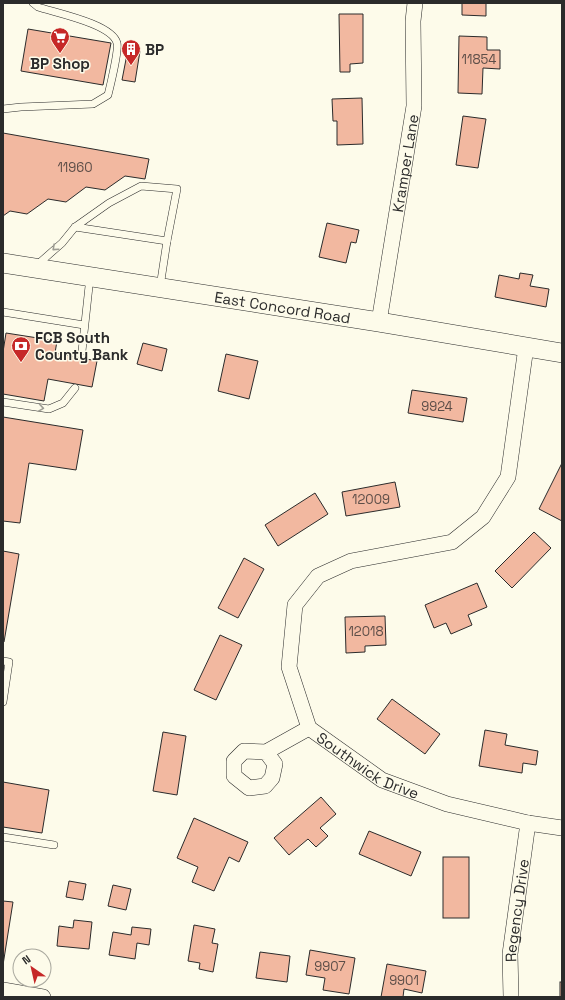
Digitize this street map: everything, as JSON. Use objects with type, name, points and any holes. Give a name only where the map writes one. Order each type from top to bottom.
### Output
[{"type":"street","name":"Kramper Lane","points":[[379,322],[414,106],[413,21],[415,3]]},
{"type":"street","name":"East Concord Road","points":[[3,263],[379,322],[562,353]]},
{"type":"street","name":"Southwick Drive","points":[[526,347],[508,477],[483,517],[452,542],[350,562],[318,576],[295,605],[290,668],[309,728],[382,780],[447,804],[528,823],[562,828]]},
{"type":"street","points":[[266,752],[309,728]]},
{"type":"street","name":"Regency Drive","points":[[511,997],[510,954],[528,823]]},
{"type":"street","points":[[3,990],[43,997]]},
{"type":"lane","points":[[3,109],[93,104],[108,95],[118,44],[113,35],[98,25],[38,7],[33,3]]},
{"type":"lane","points":[[34,268],[62,243],[75,227],[109,203],[141,186],[177,189],[160,288]]},
{"type":"lane","points":[[75,227],[167,241]]},
{"type":"lane","points":[[82,350],[90,277]]},
{"type":"lane","points":[[3,312],[84,325]]},
{"type":"lane","points":[[3,402],[49,409],[63,403],[75,388]]},
{"type":"lane","points":[[3,661],[9,662],[3,702]]},
{"type":"lane","points":[[3,837],[54,845]]},
{"type":"building","points":[[462,3],[486,3],[486,16],[462,15]]},
{"type":"building","points":[[339,14],[363,14],[363,63],[350,64],[350,72],[340,72]]},
{"type":"building","points":[[28,29],[111,43],[103,85],[21,71]]},
{"type":"building","points":[[459,36],[487,37],[487,50],[500,50],[500,69],[483,68],[482,94],[458,93]]},
{"type":"building","name":"BP","points":[[128,49],[140,51],[135,82],[122,80]]},
{"type":"building","points":[[362,98],[363,144],[337,145],[337,121],[333,121],[332,99]]},
{"type":"building","points":[[463,116],[486,119],[478,168],[456,165]]},
{"type":"building","points":[[3,133],[149,159],[145,179],[125,176],[105,190],[86,187],[66,202],[48,199],[27,214],[10,211],[3,216]]},
{"type":"building","points":[[327,223],[359,230],[356,243],[351,242],[346,263],[319,257]]},
{"type":"building","points":[[520,273],[533,275],[530,286],[549,289],[546,307],[495,297],[499,275],[519,279]]},
{"type":"building","points":[[6,333],[57,341],[55,353],[97,361],[92,387],[48,379],[44,401],[3,394],[3,352]]},
{"type":"building","points":[[143,343],[167,349],[162,371],[137,364]]},
{"type":"building","points":[[226,354],[258,361],[249,399],[218,391]]},
{"type":"building","points":[[412,390],[467,398],[463,422],[408,413]]},
{"type":"building","points":[[3,417],[83,430],[76,470],[29,463],[20,523],[3,521]]},
{"type":"building","points":[[562,463],[562,521],[539,509]]},
{"type":"building","points":[[395,482],[400,507],[346,516],[342,492]]},
{"type":"building","points":[[315,493],[328,514],[278,546],[265,525]]},
{"type":"building","points":[[534,532],[551,548],[512,588],[495,571]]},
{"type":"building","points":[[3,551],[19,554],[4,642],[3,641]]},
{"type":"building","points":[[244,558],[264,569],[238,618],[218,608]]},
{"type":"building","points":[[477,583],[487,607],[468,615],[472,625],[451,634],[446,623],[434,628],[425,605]]},
{"type":"building","points":[[385,616],[386,645],[365,646],[365,652],[346,653],[345,617]]},
{"type":"building","points":[[220,635],[242,645],[216,700],[194,690]]},
{"type":"building","points":[[392,699],[440,734],[425,754],[377,719]]},
{"type":"building","points":[[485,730],[507,734],[505,745],[538,751],[536,765],[523,763],[522,773],[479,766]]},
{"type":"building","points":[[163,732],[186,736],[177,795],[153,791]]},
{"type":"building","points":[[3,782],[49,790],[42,833],[3,827]]},
{"type":"building","points":[[321,797],[336,814],[320,828],[328,836],[316,847],[308,839],[289,855],[274,838]]},
{"type":"building","points":[[194,818],[248,842],[239,862],[229,857],[214,891],[192,882],[198,867],[177,858]]},
{"type":"building","points":[[369,831],[421,852],[411,876],[359,854]]},
{"type":"building","points":[[443,857],[469,857],[469,918],[443,918]]},
{"type":"building","points":[[69,881],[86,884],[83,900],[66,897]]},
{"type":"building","points":[[113,885],[131,889],[126,910],[108,906]]},
{"type":"building","points":[[3,901],[13,902],[3,965]]},
{"type":"building","points":[[74,920],[92,922],[89,949],[57,946],[59,926],[73,928]]},
{"type":"building","points":[[194,925],[215,929],[212,943],[218,944],[213,972],[199,969],[200,963],[188,961]]},
{"type":"building","points":[[132,927],[151,929],[149,945],[137,943],[135,959],[109,955],[113,932],[131,935]]},
{"type":"building","points":[[310,950],[355,958],[349,994],[323,990],[325,978],[306,975]]},
{"type":"building","points":[[260,952],[290,956],[287,982],[256,978]]},
{"type":"building","points":[[387,964],[426,971],[422,993],[404,989],[403,997],[381,997]]},
{"type":"building","points":[[560,982],[562,982],[562,997],[560,997]]},
{"type":"place","name":"BP Shop","points":[[60,54]]},
{"type":"place","name":"BP","points":[[131,66]]},
{"type":"place","name":"FCB South County Bank","points":[[21,363]]}]
